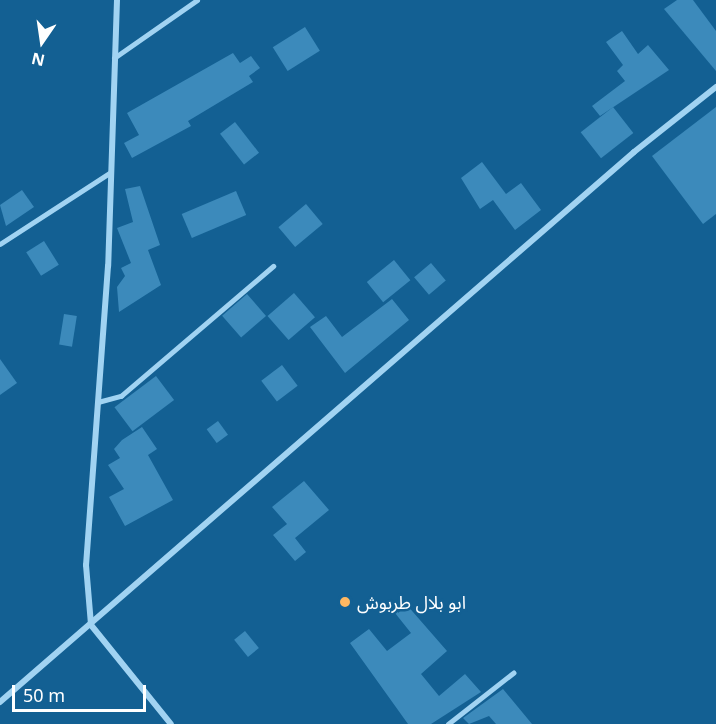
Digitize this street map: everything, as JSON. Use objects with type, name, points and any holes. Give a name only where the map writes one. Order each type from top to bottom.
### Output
[{"type":"street","points":[[117,0],[111,172],[87,565],[91,626],[171,724]]},
{"type":"street","points":[[0,702],[91,626],[634,152],[716,87]]},
{"type":"lane","points":[[114,58],[197,0]]},
{"type":"lane","points":[[0,244],[111,172]]},
{"type":"lane","points":[[98,402],[121,396],[273,266]]},
{"type":"lane","points":[[448,724],[513,673]]},
{"type":"building","points":[[677,0],[693,0],[716,31],[716,71],[664,9]]},
{"type":"building","points":[[305,27],[320,51],[288,71],[273,47]]},
{"type":"building","points":[[622,31],[638,54],[648,45],[669,70],[600,116],[592,106],[625,81],[617,71],[623,65],[606,42]]},
{"type":"building","points":[[233,53],[240,63],[251,56],[260,68],[249,76],[253,82],[188,121],[191,126],[132,158],[124,143],[139,135],[127,113]]},
{"type":"building","points":[[613,107],[633,133],[601,158],[581,132]]},
{"type":"building","points":[[716,107],[716,214],[703,224],[652,156]]},
{"type":"building","points":[[235,122],[259,153],[244,164],[220,134]]},
{"type":"building","points":[[482,162],[506,194],[521,183],[541,210],[515,230],[493,200],[480,209],[461,178]]},
{"type":"building","points":[[140,186],[160,245],[148,250],[161,285],[119,312],[117,287],[125,276],[121,268],[131,263],[117,228],[133,222],[125,189]]},
{"type":"building","points":[[22,190],[34,207],[6,226],[0,205]]},
{"type":"building","points":[[236,191],[246,215],[192,238],[182,214]]},
{"type":"building","points":[[306,204],[323,224],[295,247],[278,227]]},
{"type":"building","points":[[44,241],[59,265],[41,276],[26,252]]},
{"type":"building","points":[[394,260],[410,280],[383,302],[367,282]]},
{"type":"building","points":[[431,263],[446,281],[429,295],[414,277]]},
{"type":"building","points":[[294,293],[315,317],[289,340],[268,316]]},
{"type":"building","points":[[247,294],[266,316],[241,338],[222,316]]},
{"type":"building","points":[[392,299],[409,320],[345,373],[310,327],[326,316],[342,337]]},
{"type":"building","points":[[64,314],[77,316],[72,347],[59,345]]},
{"type":"building","points":[[0,359],[17,383],[0,395]]},
{"type":"building","points":[[282,365],[298,386],[277,401],[261,381]]},
{"type":"building","points":[[156,376],[174,400],[133,431],[114,407]]},
{"type":"building","points":[[218,421],[228,435],[217,443],[207,429]]},
{"type":"building","points":[[142,427],[157,449],[148,455],[173,500],[125,526],[109,497],[124,489],[108,465],[120,458],[114,449],[122,440]]},
{"type":"building","points":[[304,481],[329,510],[295,538],[306,552],[295,561],[273,535],[287,524],[272,507]]},
{"type":"building","points":[[406,604],[447,651],[421,674],[439,696],[465,674],[481,692],[431,724],[408,724],[350,643],[369,629],[387,651],[411,633],[395,613]]},
{"type":"building","points":[[245,631],[259,648],[248,657],[234,640]]},
{"type":"building","points":[[503,689],[532,724],[496,724],[489,716],[469,724],[463,718]]},
{"type":"place","name":"ابو بلال طربوش","points":[[345,602]]}]
